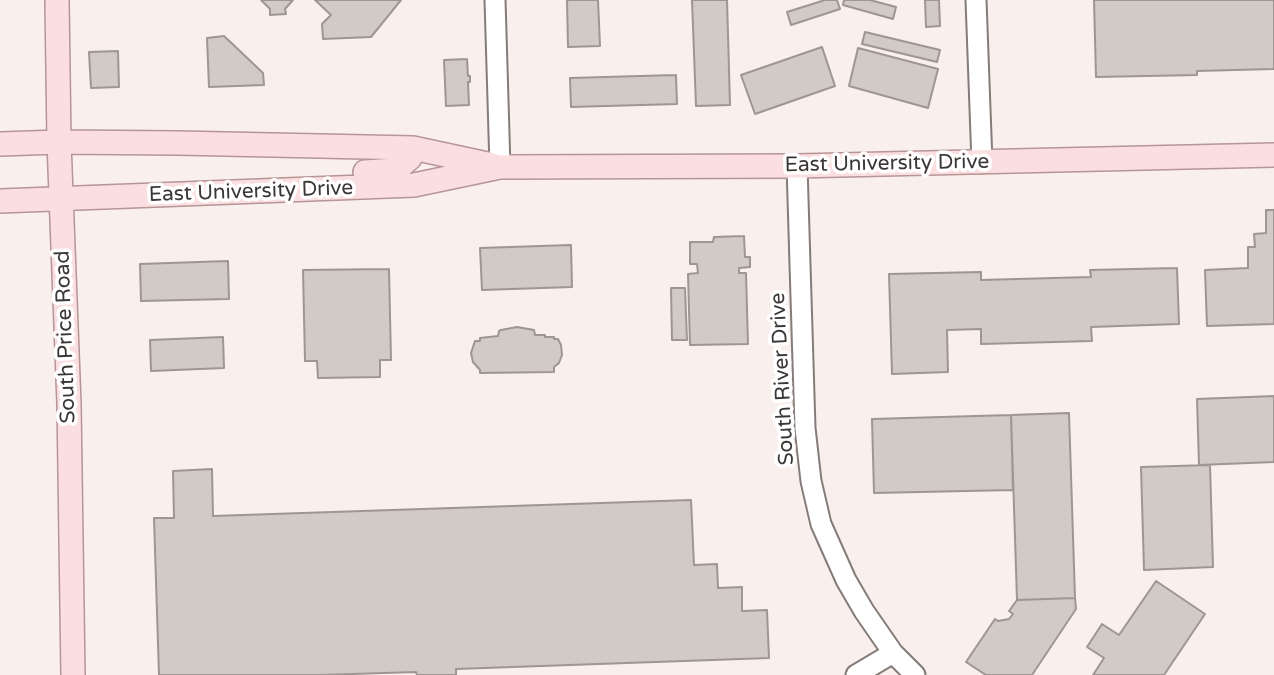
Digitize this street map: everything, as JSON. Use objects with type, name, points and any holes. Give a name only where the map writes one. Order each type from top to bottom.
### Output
[{"type":"main road","name":"South Price Road","points":[[57,0],[59,142],[69,404],[73,675]]},
{"type":"main road","name":"East University Drive","points":[[9,144],[188,143],[413,148],[500,167]]},
{"type":"main road","points":[[268,191],[308,175],[396,170],[410,158],[413,148]]},
{"type":"main road","name":"East University Drive","points":[[10,201],[414,185],[500,167],[797,166],[1274,155]]},
{"type":"street","points":[[495,0],[500,167]]},
{"type":"street","points":[[976,0],[982,163]]},
{"type":"street","name":"South River Drive","points":[[797,166],[805,428],[811,481],[821,524],[846,580],[893,653],[915,675]]},
{"type":"street","points":[[856,675],[893,653]]},
{"type":"building","points":[[261,0],[293,0],[285,9],[286,14],[270,15],[270,9]]},
{"type":"building","points":[[315,0],[401,0],[371,37],[323,39],[322,24],[331,15]]},
{"type":"building","points":[[567,0],[598,0],[600,46],[568,47]]},
{"type":"building","points":[[692,0],[727,0],[730,105],[696,106]]},
{"type":"building","points":[[825,0],[837,0],[840,9],[791,25],[787,12]]},
{"type":"building","points":[[844,0],[870,0],[896,7],[893,19],[843,5]]},
{"type":"building","points":[[925,0],[939,0],[940,26],[926,27]]},
{"type":"building","points":[[1094,0],[1274,0],[1274,69],[1197,71],[1197,75],[1096,77]]},
{"type":"building","points":[[865,32],[940,50],[937,62],[862,44]]},
{"type":"building","points":[[224,36],[263,73],[264,85],[209,87],[207,38]]},
{"type":"building","points":[[822,47],[835,86],[755,114],[741,75]]},
{"type":"building","points":[[858,48],[938,69],[928,108],[849,86]]},
{"type":"building","points":[[118,51],[119,87],[91,88],[89,52]]},
{"type":"building","points":[[467,59],[470,76],[469,105],[446,106],[444,60]]},
{"type":"building","points":[[676,75],[677,104],[571,107],[570,78]]},
{"type":"building","points":[[1266,210],[1274,210],[1274,324],[1207,326],[1205,270],[1248,268],[1248,247],[1255,247],[1254,234],[1266,233]]},
{"type":"building","points":[[744,236],[745,257],[750,257],[750,267],[739,268],[739,273],[746,273],[748,344],[690,345],[688,274],[698,273],[697,264],[690,264],[690,242],[713,242],[714,237]]},
{"type":"building","points":[[571,245],[572,287],[482,290],[480,248]]},
{"type":"building","points":[[228,261],[229,299],[141,301],[140,264]]},
{"type":"building","points":[[1177,268],[1179,324],[1091,327],[1092,341],[981,344],[981,329],[947,330],[948,372],[892,374],[889,274],[981,272],[981,280],[1091,277],[1090,270]]},
{"type":"building","points":[[389,269],[391,360],[380,360],[380,377],[318,378],[317,361],[305,361],[303,270]]},
{"type":"building","points":[[671,288],[685,288],[687,340],[672,340]]},
{"type":"building","points":[[517,327],[534,330],[535,335],[558,339],[562,355],[554,367],[554,372],[480,373],[471,353],[475,341],[498,336],[501,330]]},
{"type":"building","points":[[223,337],[224,368],[151,371],[150,340]]},
{"type":"building","points":[[1274,396],[1274,462],[1199,465],[1197,399]]},
{"type":"building","points":[[1069,413],[1075,598],[1017,600],[1011,415]]},
{"type":"building","points":[[1011,415],[1013,490],[874,493],[872,419]]},
{"type":"building","points":[[1210,465],[1213,567],[1144,570],[1141,467]]},
{"type":"building","points":[[212,469],[213,516],[691,500],[694,565],[717,564],[718,588],[742,587],[742,611],[767,610],[769,658],[456,669],[456,675],[417,675],[416,672],[159,675],[154,518],[174,518],[173,471]]},
{"type":"building","points":[[1156,581],[1205,614],[1164,675],[1093,675],[1104,658],[1087,647],[1102,624],[1119,635]]},
{"type":"building","points":[[1075,598],[1076,609],[1032,675],[986,675],[966,662],[995,619],[1009,619],[1013,614],[1009,611],[1017,600]]}]
